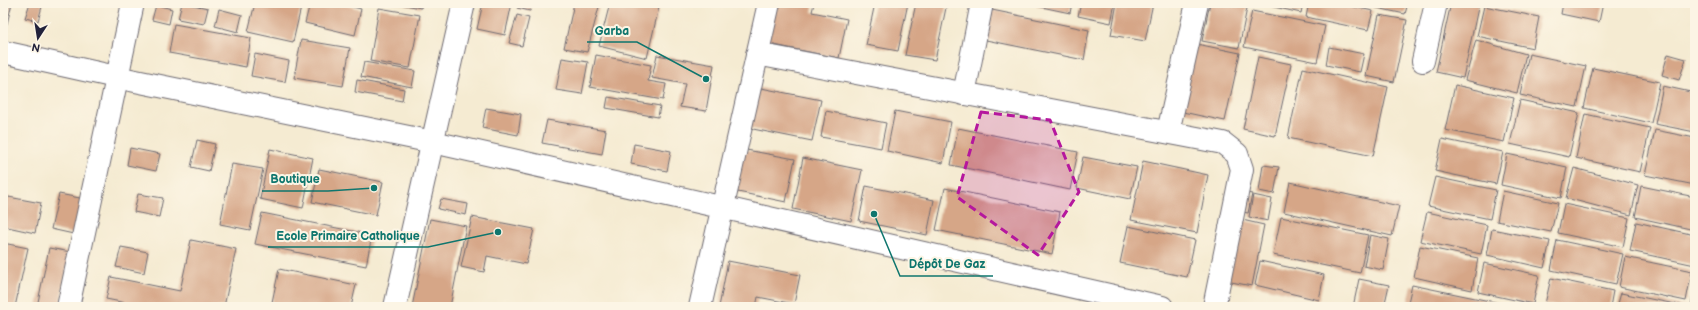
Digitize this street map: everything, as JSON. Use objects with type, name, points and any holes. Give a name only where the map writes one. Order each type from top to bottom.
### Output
[{"type":"street","points":[[68,307],[133,3]]},
{"type":"street","points":[[395,307],[464,3]]},
{"type":"street","points":[[700,307],[769,3]]},
{"type":"street","points":[[964,94],[982,3]]},
{"type":"street","points":[[1168,132],[1196,3]]},
{"type":"street","points":[[1423,61],[1436,3]]},
{"type":"street","points":[[3,52],[116,77],[433,142],[1162,307]]},
{"type":"street","points":[[757,54],[1223,143],[1237,154],[1242,170],[1214,307]]},
{"type":"highlighted area","points":[[981,112],[1050,120],[1079,192],[1038,255],[957,197]]},
{"type":"building","points":[[3,3],[12,3],[7,24],[3,23]]},
{"type":"building","points":[[30,3],[43,3],[38,21],[25,18]]},
{"type":"building","points":[[182,3],[208,8],[204,24],[178,19]]},
{"type":"building","points":[[255,3],[302,3],[293,42],[248,32]]},
{"type":"building","points":[[310,3],[337,3],[361,9],[355,35],[305,23]]},
{"type":"building","points":[[394,3],[422,3],[421,8]]},
{"type":"building","points":[[483,3],[512,3],[505,35],[477,29]]},
{"type":"building","points":[[519,3],[532,3],[530,11],[517,8]]},
{"type":"building","points":[[574,3],[600,3],[587,52],[564,48]]},
{"type":"building","points":[[610,3],[660,3],[647,58],[599,46]]},
{"type":"building","points":[[773,3],[814,3],[812,12],[847,19],[839,58],[764,43]]},
{"type":"building","points":[[875,3],[908,3],[898,51],[866,45]]},
{"type":"building","points":[[916,3],[947,3],[935,60],[905,55]]},
{"type":"building","points":[[1037,3],[1072,3],[1070,13],[1037,6]]},
{"type":"building","points":[[1081,3],[1115,3],[1111,23],[1078,16]]},
{"type":"building","points":[[1117,3],[1153,3],[1145,41],[1111,35]]},
{"type":"building","points":[[1210,3],[1248,3],[1239,48],[1202,41]]},
{"type":"building","points":[[1256,3],[1303,3],[1301,13]]},
{"type":"building","points":[[1309,3],[1336,3],[1373,11],[1368,30],[1306,17]]},
{"type":"building","points":[[1363,3],[1408,3],[1405,14],[1363,5]]},
{"type":"building","points":[[1451,3],[1479,3],[1463,78],[1436,72]]},
{"type":"building","points":[[1563,3],[1603,3],[1599,22],[1561,14]]},
{"type":"building","points":[[156,5],[172,9],[169,24],[152,20]]},
{"type":"building","points":[[1484,6],[1539,17],[1533,48],[1477,36]]},
{"type":"building","points":[[379,8],[420,15],[410,68],[370,61]]},
{"type":"building","points":[[219,9],[242,15],[238,32],[215,26]]},
{"type":"building","points":[[992,10],[1089,30],[1084,60],[986,40]]},
{"type":"building","points":[[1252,11],[1325,26],[1317,62],[1244,47]]},
{"type":"building","points":[[517,15],[529,18],[522,46],[509,43]]},
{"type":"building","points":[[1379,15],[1407,20],[1394,82],[1366,76]]},
{"type":"building","points":[[174,24],[251,38],[246,67],[169,53]]},
{"type":"building","points":[[301,40],[350,48],[343,86],[294,78]]},
{"type":"building","points":[[1476,40],[1526,54],[1517,93],[1465,80]]},
{"type":"building","points":[[1192,43],[1240,53],[1225,121],[1178,111]]},
{"type":"building","points":[[1329,47],[1364,54],[1360,72],[1326,65]]},
{"type":"building","points":[[255,54],[289,61],[285,82],[251,76]]},
{"type":"building","points":[[1529,54],[1586,66],[1577,107],[1520,95]]},
{"type":"building","points":[[1668,54],[1686,59],[1679,80],[1662,75]]},
{"type":"building","points":[[596,55],[651,65],[648,81],[666,84],[663,100],[590,87]]},
{"type":"building","points":[[657,55],[714,65],[706,111],[680,107],[685,84],[652,78]]},
{"type":"building","points":[[1258,57],[1291,64],[1275,136],[1243,129]]},
{"type":"building","points":[[562,58],[588,62],[582,94],[556,90]]},
{"type":"building","points":[[364,62],[415,71],[412,87],[361,77]]},
{"type":"building","points":[[1303,68],[1388,87],[1373,156],[1288,138]]},
{"type":"building","points":[[1593,68],[1660,82],[1651,123],[1584,108]]},
{"type":"building","points":[[357,80],[404,89],[402,101],[355,92]]},
{"type":"building","points":[[1455,85],[1514,98],[1504,142],[1445,130]]},
{"type":"building","points":[[1663,86],[1695,93],[1695,132],[1655,124]]},
{"type":"building","points":[[756,87],[821,100],[812,141],[748,128]]},
{"type":"building","points":[[608,97],[660,106],[658,117],[606,108]]},
{"type":"building","points":[[1520,100],[1579,113],[1569,157],[1510,144]]},
{"type":"building","points":[[486,108],[521,114],[518,135],[482,128]]},
{"type":"building","points":[[826,111],[886,123],[881,148],[821,137]]},
{"type":"building","points":[[895,111],[951,122],[943,163],[887,151]]},
{"type":"building","points":[[1585,114],[1650,128],[1640,172],[1576,158]]},
{"type":"building","points":[[547,120],[606,130],[602,154],[542,143]]},
{"type":"building","points":[[958,128],[1078,152],[1070,190],[951,165]]},
{"type":"building","points":[[1655,130],[1695,138],[1695,185],[1645,175]]},
{"type":"building","points":[[1442,139],[1503,152],[1496,184],[1435,171]]},
{"type":"building","points":[[197,140],[215,144],[209,171],[191,167]]},
{"type":"building","points":[[634,144],[671,151],[667,171],[631,164]]},
{"type":"building","points":[[130,148],[160,154],[156,171],[127,165]]},
{"type":"building","points":[[270,149],[313,158],[303,208],[260,199]]},
{"type":"building","points":[[741,149],[795,159],[786,202],[733,191]]},
{"type":"building","points":[[1507,154],[1567,167],[1561,198],[1501,185]]},
{"type":"building","points":[[1083,157],[1137,167],[1130,199],[1077,188]]},
{"type":"building","points":[[803,158],[862,170],[851,221],[793,209]]},
{"type":"building","points":[[1143,161],[1208,175],[1197,233],[1131,220]]},
{"type":"building","points":[[232,164],[263,169],[250,230],[220,224]]},
{"type":"building","points":[[1263,165],[1279,167],[1274,194],[1259,191]]},
{"type":"building","points":[[1574,168],[1638,185],[1631,215],[1566,198]]},
{"type":"building","points":[[319,169],[383,182],[376,215],[312,202]]},
{"type":"building","points":[[1435,177],[1496,190],[1490,219],[1428,206]]},
{"type":"building","points":[[1290,182],[1399,206],[1392,236],[1284,212]]},
{"type":"building","points":[[866,186],[934,200],[927,235],[859,221]]},
{"type":"building","points":[[1641,186],[1695,197],[1695,230],[1635,217]]},
{"type":"building","points":[[945,188],[1060,212],[1052,254],[936,230]]},
{"type":"building","points":[[1503,191],[1558,203],[1551,232],[1497,221]]},
{"type":"building","points":[[1241,192],[1252,194],[1248,213],[1237,211]]},
{"type":"building","points":[[59,194],[85,199],[78,235],[51,229]]},
{"type":"building","points":[[138,194],[163,198],[159,217],[134,212]]},
{"type":"building","points":[[1253,195],[1272,199],[1268,221],[1249,217]]},
{"type":"building","points":[[3,196],[41,203],[35,233],[3,226]]},
{"type":"building","points":[[441,199],[468,204],[466,215],[438,209]]},
{"type":"building","points":[[1564,204],[1629,218],[1623,247],[1558,233]]},
{"type":"building","points":[[1427,212],[1487,225],[1481,254],[1420,241]]},
{"type":"building","points":[[262,213],[372,235],[366,266],[255,244]]},
{"type":"building","points":[[472,217],[534,229],[526,264],[487,256],[484,272],[461,267]]},
{"type":"building","points":[[1281,217],[1368,235],[1360,273],[1273,255]]},
{"type":"building","points":[[430,219],[466,226],[450,307],[412,307]]},
{"type":"building","points":[[1238,219],[1264,225],[1252,286],[1226,281]]},
{"type":"building","points":[[1636,222],[1695,235],[1695,265],[1630,251]]},
{"type":"building","points":[[1128,226],[1195,240],[1187,277],[1120,263]]},
{"type":"building","points":[[1492,229],[1550,241],[1544,268],[1487,255]]},
{"type":"building","points":[[1370,235],[1389,239],[1383,270],[1364,266]]},
{"type":"building","points":[[191,240],[236,249],[224,307],[146,307],[106,299],[111,277],[180,291]]},
{"type":"building","points":[[1557,240],[1623,254],[1616,284],[1551,270]]},
{"type":"building","points":[[3,243],[28,248],[15,307],[3,307]]},
{"type":"building","points":[[1420,246],[1478,258],[1472,290],[1414,277]]},
{"type":"building","points":[[121,247],[148,252],[144,273],[116,267]]},
{"type":"building","points":[[49,248],[71,252],[59,307],[37,307]]},
{"type":"building","points":[[1625,257],[1692,271],[1686,301],[1619,287]]},
{"type":"building","points":[[728,261],[800,275],[794,304],[758,297],[756,307],[719,307]]},
{"type":"building","points":[[1260,261],[1324,275],[1319,300],[1255,285]]},
{"type":"building","points":[[1484,263],[1539,275],[1533,304],[1478,292]]},
{"type":"building","points":[[279,269],[356,285],[351,307],[271,307]]},
{"type":"building","points":[[1551,278],[1613,291],[1610,307],[1559,307],[1545,304]]},
{"type":"building","points":[[1359,279],[1389,285],[1384,307],[1353,307]]},
{"type":"building","points":[[1412,285],[1514,306],[1514,307],[1407,307]]},
{"type":"building","points":[[1694,288],[1695,307],[1691,307]]},
{"type":"building","points":[[1621,293],[1685,306],[1685,307],[1617,307]]},
{"type":"place","name":"Garba","points":[[706,79]]},
{"type":"place","name":"Boutique","points":[[374,188]]},
{"type":"place","name":"Dépôt De Gaz","points":[[874,214]]},
{"type":"place","name":"Ecole Primaire Catholique","points":[[498,232]]}]
